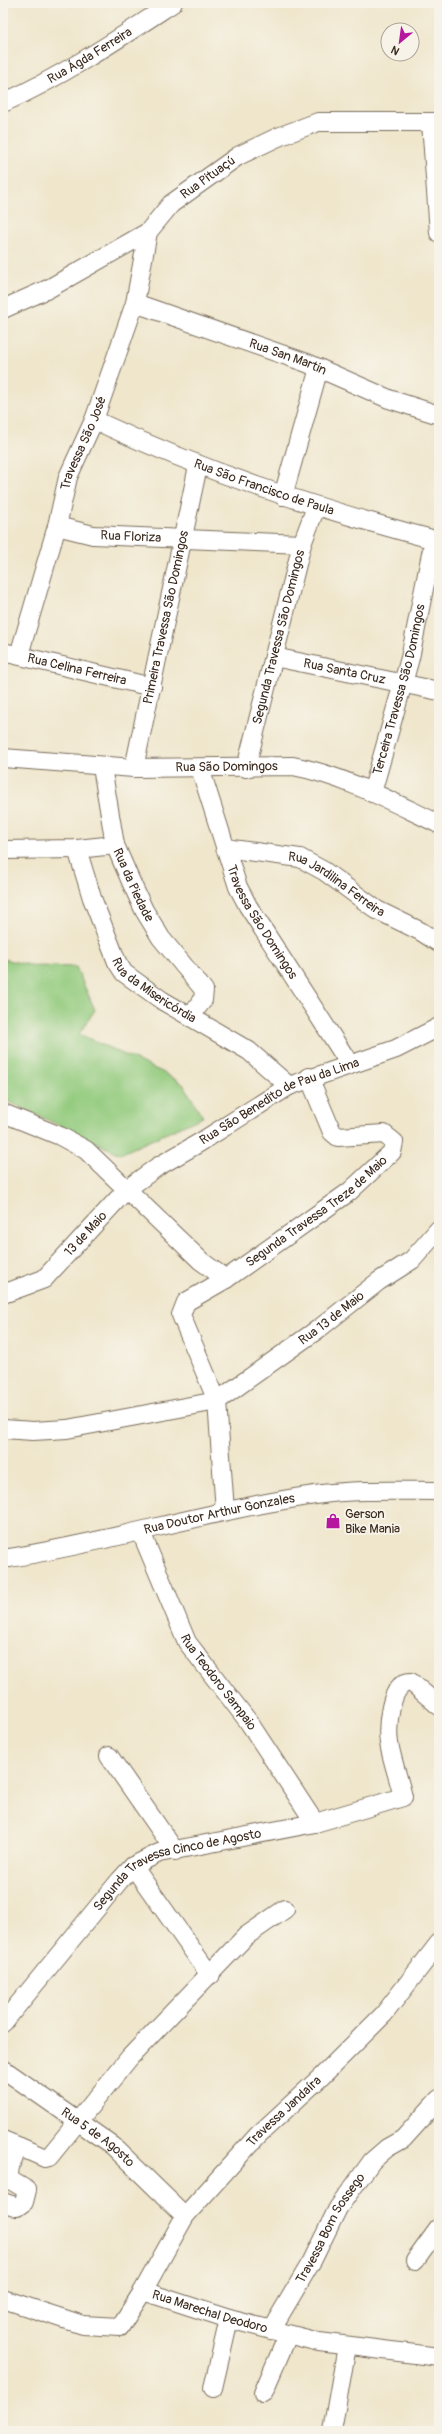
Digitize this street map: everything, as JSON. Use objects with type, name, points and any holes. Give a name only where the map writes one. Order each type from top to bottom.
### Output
[{"type":"street","name":"Rua Ágda Ferreira","points":[[3,103],[34,89],[106,47],[173,3]]},
{"type":"street","name":"Rua Pituaçú","points":[[3,309],[48,289],[148,232],[177,200],[238,156],[278,137],[318,122],[435,122]]},
{"type":"street","points":[[435,122],[439,232]]},
{"type":"street","name":"Travessa São José","points":[[11,653],[57,526],[68,477],[94,420],[135,303],[148,232]]},
{"type":"street","name":"Rua San Martin","points":[[135,303],[319,368],[389,399],[439,415]]},
{"type":"street","points":[[283,496],[319,368]]},
{"type":"street","name":"Rua São Francisco de Paula","points":[[94,420],[198,466],[283,496],[316,507],[437,540]]},
{"type":"street","name":"Primeira Travessa São Domingos","points":[[134,768],[198,466]]},
{"type":"street","name":"Segunda Travessa São Domingos","points":[[246,768],[302,544],[316,507]]},
{"type":"street","name":"Rua Floriza","points":[[57,526],[93,535],[302,544]]},
{"type":"street","name":"Terceira Travessa São Domingos","points":[[372,793],[403,683],[437,540]]},
{"type":"street","name":"Rua Celina Ferreira","points":[[11,653],[152,687]]},
{"type":"street","name":"Rua Santa Cruz","points":[[274,657],[439,691]]},
{"type":"street","name":"Rua São Domingos","points":[[3,758],[102,767],[134,768],[246,768],[293,766],[317,771],[372,793],[439,824]]},
{"type":"street","name":"Rua da Piedade","points":[[102,767],[115,845],[144,910],[158,933],[202,985],[204,990],[203,1000],[190,1017]]},
{"type":"street","name":"Travessa São Domingos","points":[[200,768],[238,887],[248,906],[349,1063]]},
{"type":"street","points":[[3,850],[77,849],[115,845]]},
{"type":"street","name":"Rua Jardilina Ferreira","points":[[225,848],[300,858],[324,871],[377,910],[420,931],[439,943]]},
{"type":"street","name":"Rua da Misericórdia","points":[[77,849],[92,898],[117,962],[124,973],[144,988],[190,1017],[249,1051],[289,1086]]},
{"type":"street","name":"Rua São Benedito de Pau da Lima","points":[[127,1189],[157,1167],[199,1143],[289,1086],[309,1077],[396,1048],[439,1027]]},
{"type":"street","name":"Segunda Travessa Treze de Maio","points":[[226,1279],[349,1192],[392,1152],[394,1142],[384,1134],[338,1137],[332,1132],[309,1077]]},
{"type":"street","points":[[3,1113],[60,1136],[86,1150],[201,1262],[226,1279],[186,1302],[181,1315],[217,1401],[225,1511]]},
{"type":"street","name":"13 de Maio","points":[[3,1294],[44,1279],[127,1189]]},
{"type":"street","name":"Rua 13 de Maio","points":[[3,1429],[32,1431],[67,1429],[172,1408],[217,1401],[321,1327],[379,1281],[412,1260],[438,1232]]},
{"type":"street","name":"Rua Doutor Arthur Gonzales","points":[[3,1559],[50,1552],[141,1532],[225,1511],[332,1494],[369,1490],[439,1491]]},
{"type":"street","name":"Rua Teodoro Sampaio","points":[[141,1532],[188,1642],[248,1721],[315,1823]]},
{"type":"street","name":"Segunda Travessa Cinco de Agosto","points":[[3,2023],[133,1866],[159,1853],[175,1852],[315,1823],[403,1797],[389,1742],[389,1714],[395,1694],[402,1685],[411,1682],[439,1706]]},
{"type":"street","points":[[109,1756],[175,1852]]},
{"type":"street","points":[[133,1866],[210,1975]]},
{"type":"street","points":[[3,2140],[47,2158],[80,2121],[130,2057],[246,1936],[285,1909]]},
{"type":"street","name":"Travessa Jandaíra","points":[[143,2291],[185,2216],[258,2135],[322,2076],[384,2014],[439,1943]]},
{"type":"street","name":"Rua 5 de Agosto","points":[[3,2069],[80,2121],[113,2146],[185,2216]]},
{"type":"street","name":"Travessa Bom Sossego","points":[[271,2330],[312,2261],[338,2208],[372,2161],[387,2148],[403,2139],[439,2099]]},
{"type":"street","points":[[3,2202],[17,2206],[24,2202],[27,2190],[10,2180],[8,2174],[14,2157],[20,2147]]},
{"type":"street","points":[[415,2261],[439,2228]]},
{"type":"street","name":"Rua Marechal Deodoro","points":[[3,2299],[83,2325],[109,2328],[120,2327],[143,2291],[229,2319],[288,2335],[347,2346],[439,2357]]},
{"type":"street","points":[[213,2388],[229,2319]]},
{"type":"street","points":[[263,2393],[288,2335]]},
{"type":"street","points":[[332,2431],[347,2346]]},
{"type":"green space","points":[[3,959],[34,966],[76,967],[95,1010],[79,1034],[162,1072],[183,1084],[203,1117],[120,1154],[3,1099]]},
{"type":"place","name":"Gerson Bike Mania","points":[[333,1521]]}]
